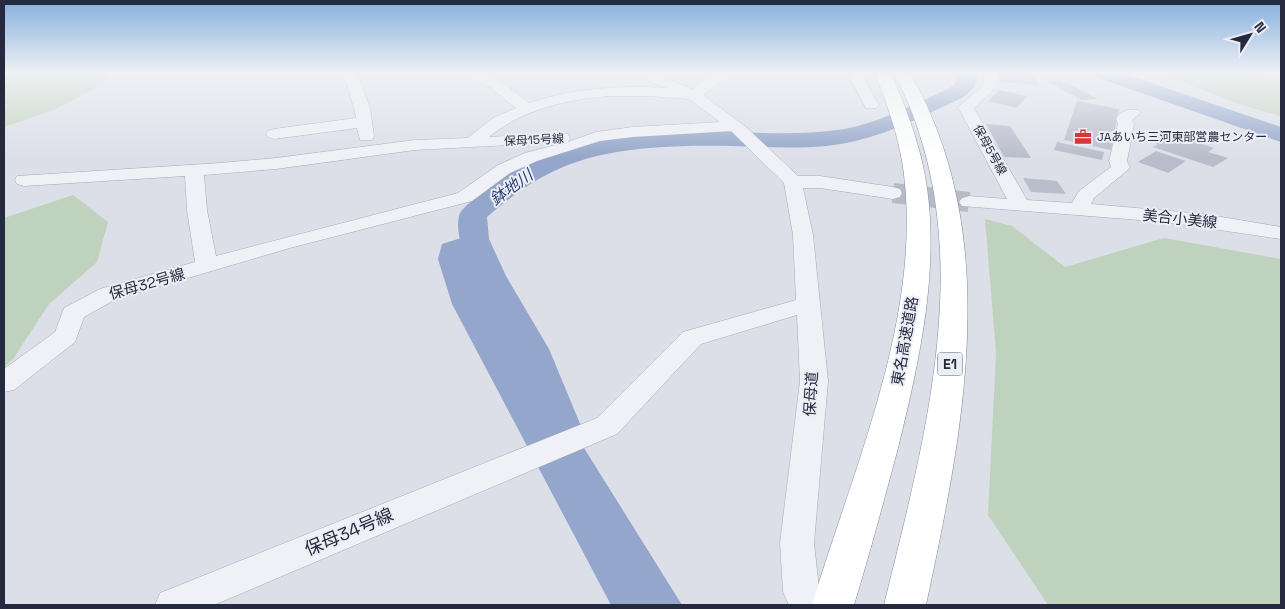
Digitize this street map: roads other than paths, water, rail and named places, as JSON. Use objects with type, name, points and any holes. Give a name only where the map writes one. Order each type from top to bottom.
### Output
[{"type":"highway","name":"東名高速道路","points":[[897,101],[914,125],[948,209],[953,246],[954,325],[940,436],[904,605]]},
{"type":"highway","name":"東名高速道路","points":[[833,605],[848,561],[894,399],[908,338],[918,242],[913,101]]},
{"type":"street","points":[[360,101],[368,150]]},
{"type":"street","points":[[517,101],[527,109]]},
{"type":"street","points":[[471,143],[496,123],[546,101]]},
{"type":"street","points":[[703,101],[737,129],[793,182],[820,182],[893,193]]},
{"type":"street","points":[[869,101],[871,105]]},
{"type":"street","name":"保母5号線","points":[[973,101],[966,107],[1021,206]]},
{"type":"street","points":[[1078,210],[1086,194],[1121,168],[1118,161],[1126,124],[1124,118],[1133,113]]},
{"type":"street","points":[[274,134],[364,122]]},
{"type":"street","points":[[596,137],[633,132],[737,129]]},
{"type":"street","name":"保母15号線","points":[[24,180],[248,166],[368,150],[452,142],[471,143],[596,137]]},
{"type":"street","name":"保母32号線","points":[[4,383],[66,336],[73,313],[108,294],[283,244],[465,197],[504,169],[531,157],[585,142],[596,137]]},
{"type":"street","points":[[194,170],[197,210],[207,267]]},
{"type":"street","name":"保母道","points":[[793,182],[803,235],[814,380],[797,543],[801,592],[808,605]]},
{"type":"street","name":"美合小美線","points":[[969,202],[1175,216],[1247,226],[1281,234]]},
{"type":"street","name":"保母34号線","points":[[173,605],[607,426],[692,338],[807,304]]},
{"type":"water","points":[[480,232],[491,299],[682,605],[611,605],[452,304],[438,259],[442,244]]},
{"type":"waterway","name":"鉢地川","points":[[560,426],[531,349],[490,276],[474,239],[473,215],[502,190],[526,174],[557,160],[606,147],[681,139],[800,141],[827,139],[855,134],[885,124],[937,101]]},
{"type":"waterway","points":[[1185,101],[1281,135]]},
{"type":"tunnel","points":[[893,193],[969,202]]},
{"type":"place","name":"JAあいち三河東部営農センター","points":[[1083,137]]}]
